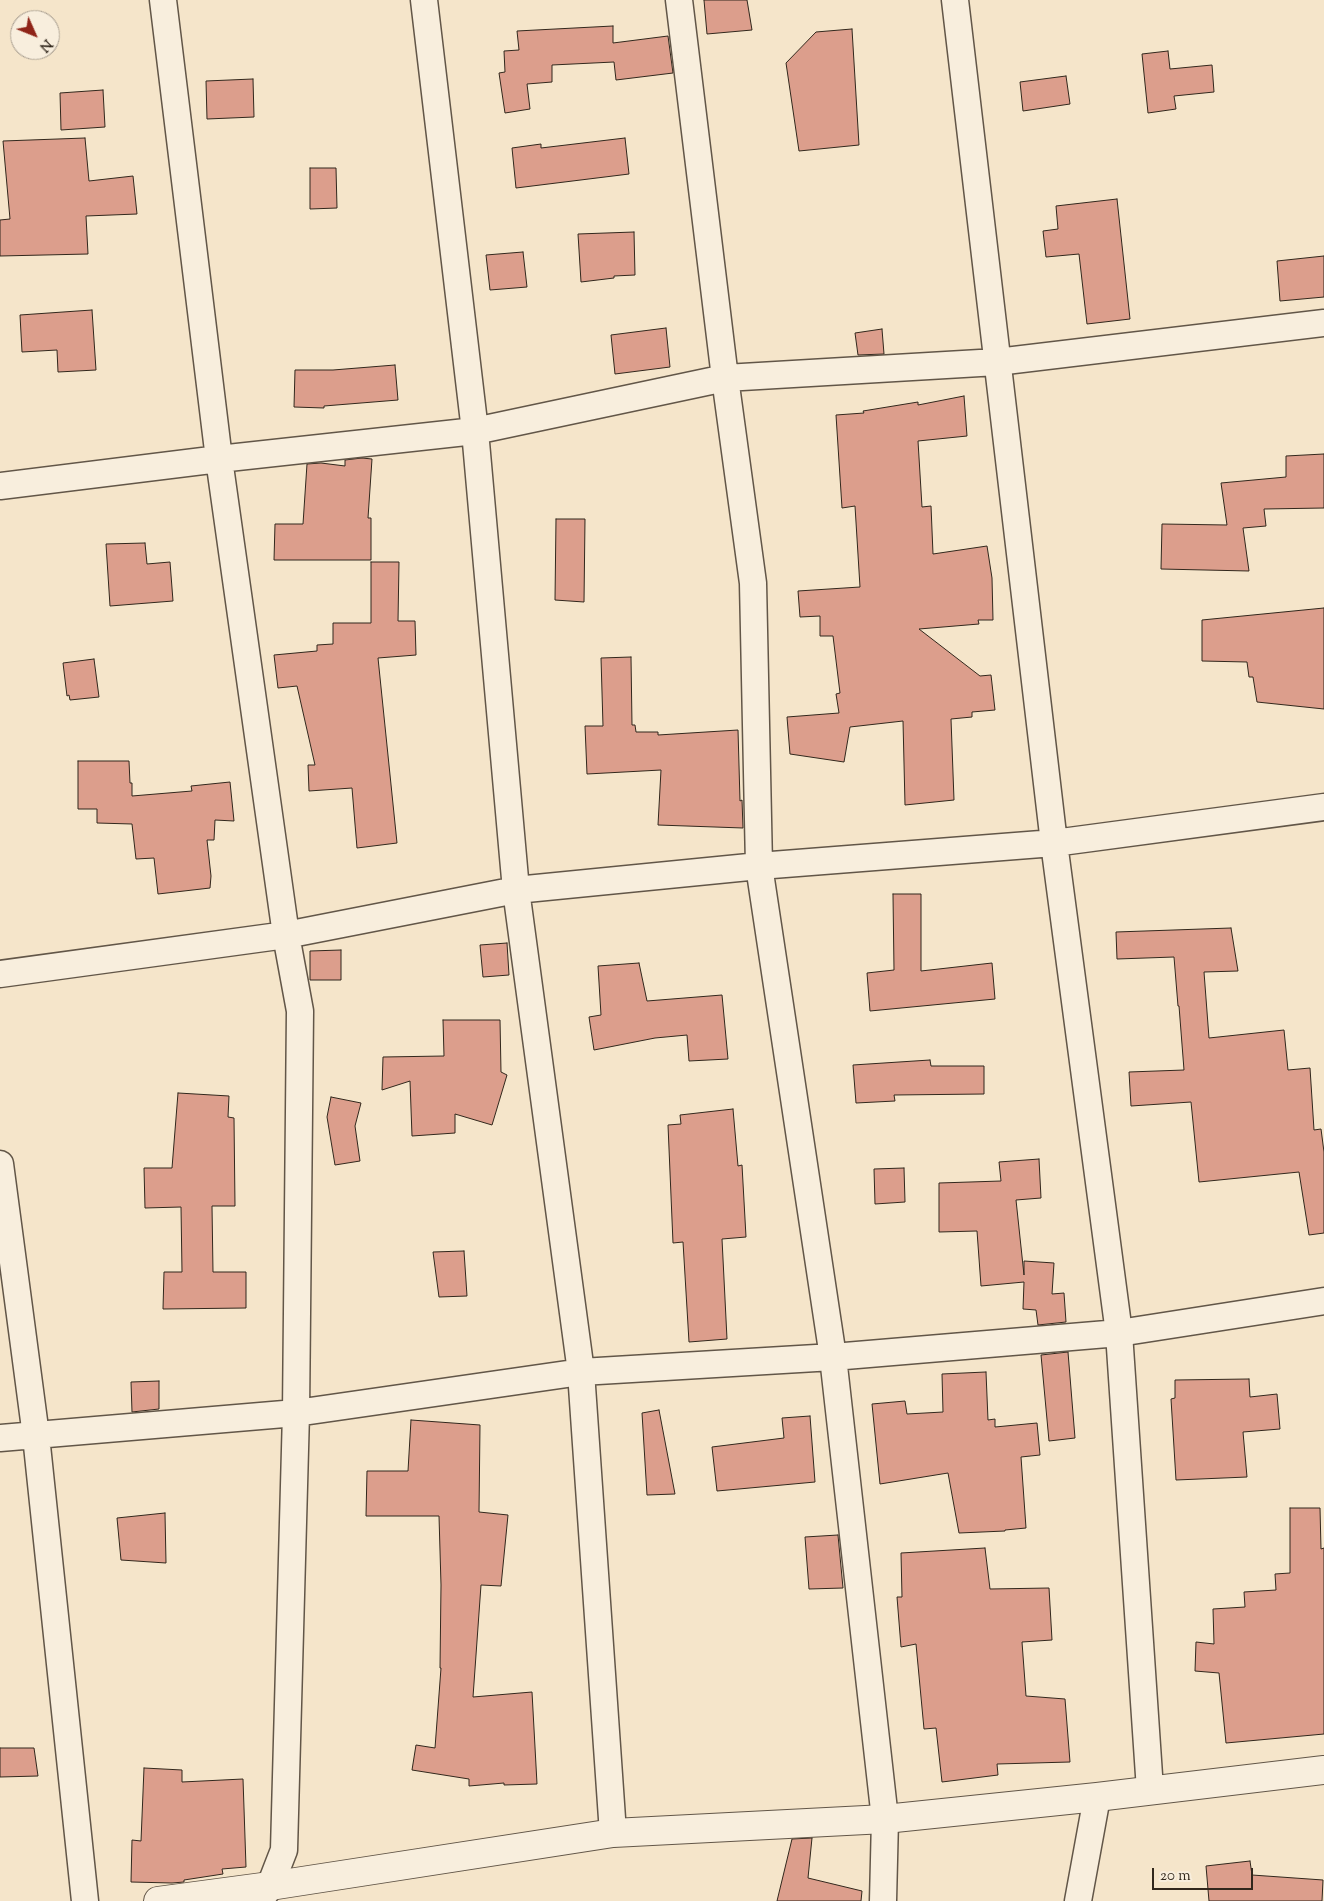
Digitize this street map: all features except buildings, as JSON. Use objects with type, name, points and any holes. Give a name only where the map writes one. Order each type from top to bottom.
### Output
[{"type":"street","points":[[163,0],[219,459],[286,935],[300,1011],[296,1413],[284,1850],[265,1894]]},
{"type":"street","points":[[424,0],[475,431],[516,890],[581,1372],[613,1833]]},
{"type":"street","points":[[679,0],[725,378],[753,583],[760,866],[833,1357],[886,1819],[884,1901]]},
{"type":"street","points":[[954,0],[1054,843],[1119,1333],[1150,1790]]},
{"type":"street","points":[[0,486],[219,459],[475,431],[725,378],[997,362],[1324,323]]},
{"type":"street","points":[[0,974],[286,935],[516,890],[760,866],[1054,843],[1324,807]]},
{"type":"street","points":[[0,1164],[36,1436],[84,1901]]},
{"type":"street","points":[[0,1438],[296,1413],[581,1372],[833,1357],[1119,1333],[1324,1301]]},
{"type":"street","points":[[158,1901],[265,1894],[613,1833],[886,1819],[1324,1770]]},
{"type":"street","points":[[1078,1901],[1098,1796]]}]
